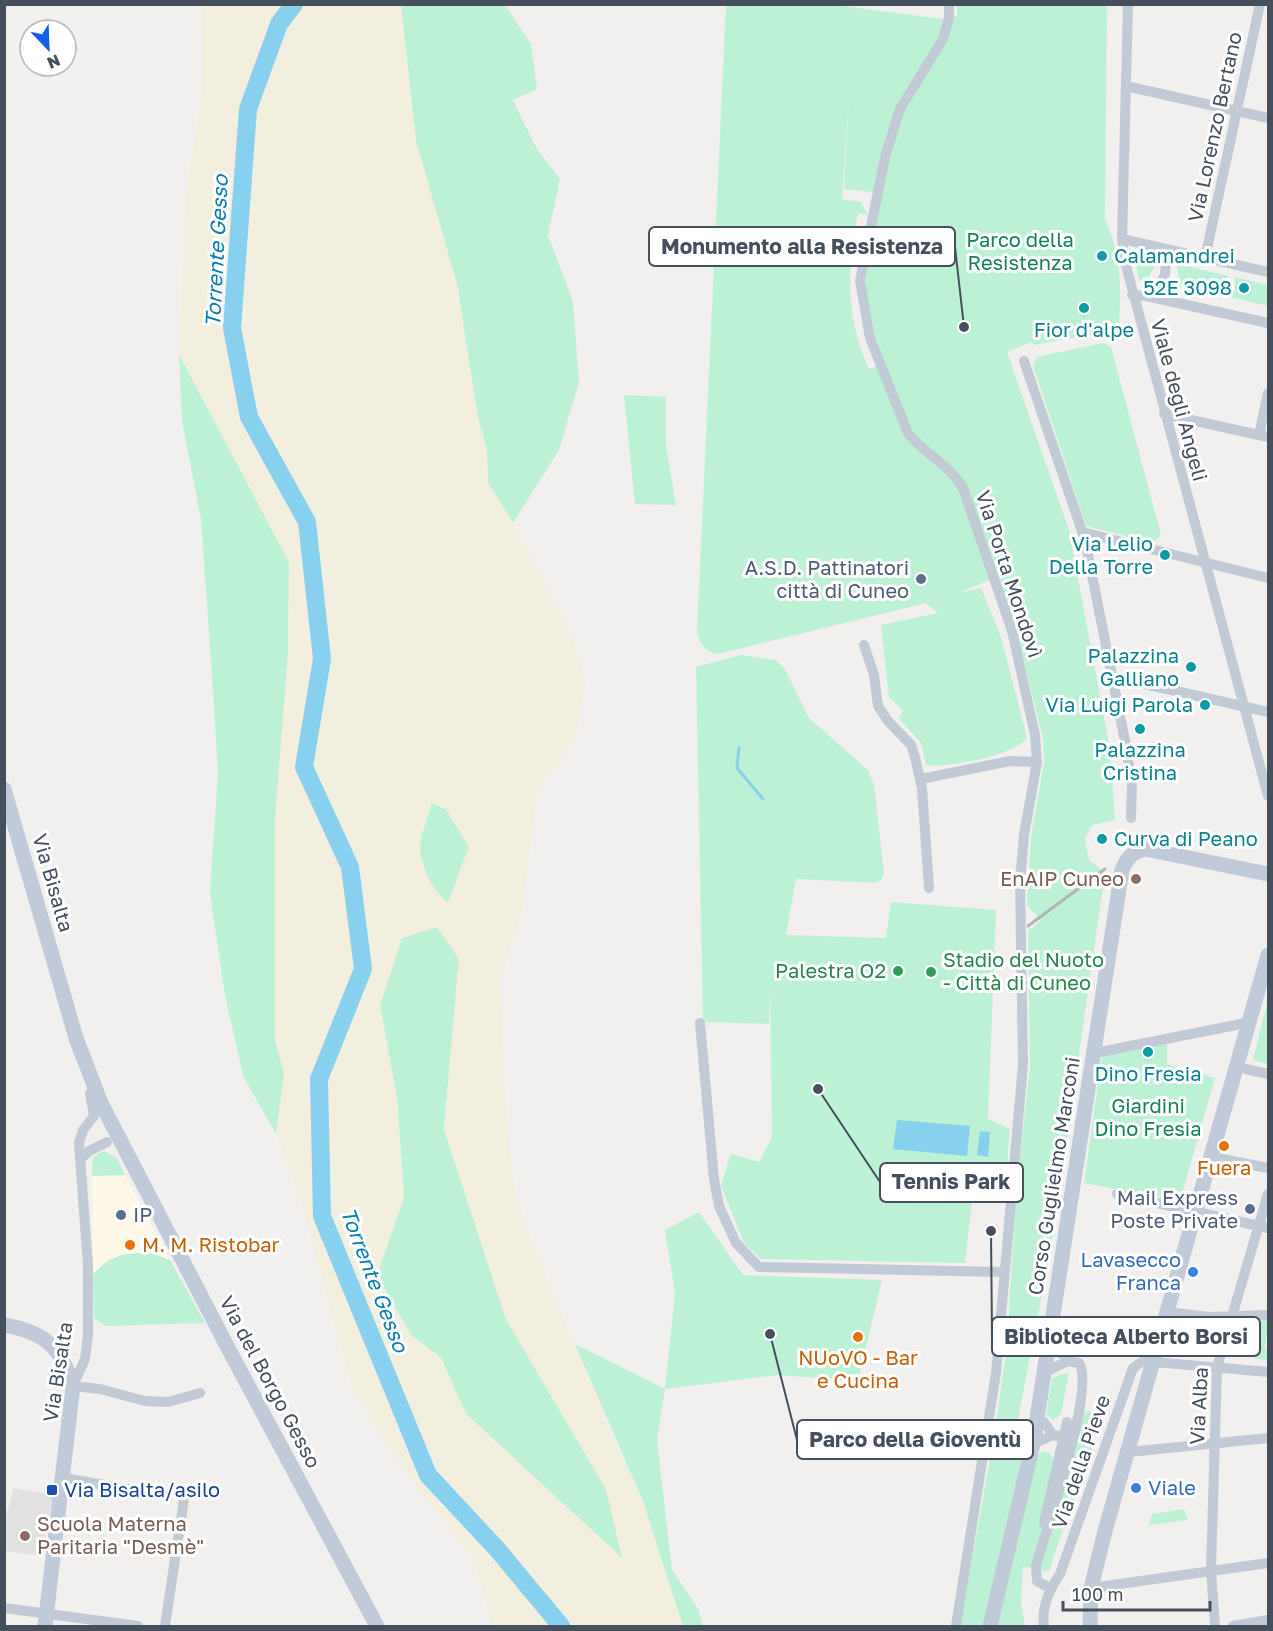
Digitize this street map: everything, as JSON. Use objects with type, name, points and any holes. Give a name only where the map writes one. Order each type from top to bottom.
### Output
[{"type":"street","name":"Via Porta Mondovì","points":[[949,4],[949,18],[943,39],[900,109],[885,157],[860,281],[870,338],[908,433],[915,442],[951,470],[963,488],[971,509],[1012,631],[1035,735],[1037,762],[1024,835],[1020,882],[1023,1064],[991,1414],[956,1626]]},
{"type":"street","name":"Viale degli Angeli","points":[[1128,4],[1122,239],[1132,295],[1269,796]]},
{"type":"street","name":"Via Lorenzo Bertano","points":[[1205,258],[1260,4]]},
{"type":"street","points":[[1126,86],[1269,118]]},
{"type":"street","points":[[1122,239],[1269,272]]},
{"type":"street","points":[[1154,298],[1165,274],[1167,249]]},
{"type":"street","points":[[1132,295],[1269,323]]},
{"type":"street","points":[[1024,361],[1082,532],[1114,677],[1132,786],[1131,818]]},
{"type":"street","points":[[1164,414],[1264,436],[1269,393]]},
{"type":"street","points":[[1082,532],[1269,578]]},
{"type":"street","points":[[864,645],[874,675],[878,706],[888,721],[911,745],[921,779],[929,888]]},
{"type":"street","points":[[1114,677],[1269,712]]},
{"type":"street","points":[[921,779],[1011,761],[1037,762]]},
{"type":"street","name":"Via Bisalta","points":[[4,789],[95,1110],[92,1121],[81,1136],[88,1266],[88,1335],[85,1359],[73,1386],[46,1620]]},
{"type":"street","name":"Corso Guglielmo Marconi","points":[[990,1626],[1033,1444],[1122,870],[1128,858],[1136,851],[1145,849],[1268,873]]},
{"type":"street","points":[[1268,873],[1269,883]]},
{"type":"street","points":[[1090,1626],[1091,1588],[1237,1067],[1266,975],[1269,955]]},
{"type":"street","points":[[1095,1053],[1251,1022]]},
{"type":"street","points":[[700,1023],[719,1206],[736,1243],[754,1264],[759,1267],[1004,1272]]},
{"type":"street","name":"Via del Borgo Gesso","points":[[76,1038],[112,1125],[377,1626]]},
{"type":"street","points":[[1237,1067],[1269,1074]]},
{"type":"street","points":[[82,1158],[111,1138],[112,1125],[102,1120],[92,1121]]},
{"type":"street","name":"Via del Borgo Gesso","points":[[106,1142],[114,1144],[128,1156]]},
{"type":"street","points":[[1212,1157],[1269,1168]]},
{"type":"street","points":[[1116,1194],[1264,1227]]},
{"type":"street","name":"Via Alba","points":[[1215,1626],[1211,1571],[1217,1367],[1232,1316],[1264,1227],[1269,1194]]},
{"type":"street","points":[[1168,1312],[1209,1317],[1269,1315]]},
{"type":"street","points":[[4,1325],[30,1330],[54,1346],[66,1363],[73,1386],[108,1391],[145,1401],[168,1402],[200,1393]]},
{"type":"street","name":"Via della Pieve","points":[[1050,1340],[1068,1361],[1079,1363],[1083,1379],[1074,1432],[1043,1538],[1035,1575],[1037,1581],[1050,1588]]},
{"type":"street","name":"Via della Pieve","points":[[1044,1626],[1044,1608],[1050,1588],[1060,1574],[1133,1368],[1143,1360],[1154,1362]]},
{"type":"street","points":[[1045,1372],[1068,1361]]},
{"type":"street","points":[[1154,1362],[1269,1372]]},
{"type":"street","name":"Via della Pieve","points":[[1037,1419],[1044,1422],[1058,1436]]},
{"type":"street","name":"Via della Pieve","points":[[1043,1538],[1044,1517],[1058,1436],[1067,1422]]},
{"type":"street","name":"Via della Pieve","points":[[1033,1444],[1058,1436]]},
{"type":"street","points":[[1129,1452],[1269,1438]]},
{"type":"street","points":[[64,1478],[162,1495]]},
{"type":"street","points":[[165,1626],[184,1499]]},
{"type":"street","points":[[1091,1588],[1269,1563]]},
{"type":"street","points":[[4,1608],[46,1620],[138,1626]]},
{"type":"street","points":[[1233,1626],[1269,1620]]},
{"type":"shaded area","points":[[125,1175],[170,1260],[152,1253],[108,1259],[93,1274],[92,1176]]},
{"type":"shaded area","name":"Scuola Materna Paritaria \"Desmè\"","points":[[14,1488],[53,1495],[42,1556],[5,1551],[5,1520]]},
{"type":"green space","points":[[401,5],[505,5],[531,44],[537,89],[513,100],[537,149],[560,179],[548,235],[573,302],[579,382],[559,450],[513,523],[488,483],[487,451],[478,418],[457,285],[416,141]]},
{"type":"green space","name":"Parco della Resistenza","points":[[726,5],[836,5],[942,19],[957,16],[957,5],[1107,5],[1105,218],[1115,246],[1119,273],[1119,329],[1097,333],[1094,337],[1088,335],[1034,345],[1032,342],[1007,352],[1069,530],[1110,750],[1115,820],[1092,825],[1085,839],[1089,860],[1105,873],[1051,1248],[1012,1450],[1037,1455],[1042,1452],[1050,1453],[1054,1461],[1069,1472],[1084,1412],[1091,1411],[1092,1448],[1049,1570],[1045,1572],[1040,1568],[1023,1567],[1021,1601],[1025,1626],[960,1626],[995,1431],[1007,1344],[1017,1182],[1030,1067],[1028,931],[1041,920],[1027,906],[1027,900],[1031,837],[1044,763],[1043,739],[1017,633],[999,576],[958,593],[981,588],[1001,637],[1027,738],[1009,750],[964,763],[926,765],[921,743],[899,718],[903,710],[889,697],[881,625],[938,613],[926,603],[718,654],[704,647],[697,633]],"holes":[[[849,100],[844,189],[881,193],[865,283],[875,336],[885,363],[869,369],[856,331],[850,292],[854,233],[858,213],[868,215],[861,202],[842,199]]]},
{"type":"green space","points":[[1152,251],[1154,267],[1146,283],[1139,280],[1135,261]]},
{"type":"green space","points":[[1177,264],[1229,276],[1223,283],[1224,296],[1172,284],[1179,278]]},
{"type":"green space","points":[[1235,277],[1268,285],[1268,306],[1230,297],[1235,290]]},
{"type":"green space","points":[[1103,343],[1111,347],[1161,535],[1153,543],[1086,526],[1033,365],[1037,357]]},
{"type":"green space","points":[[179,354],[289,562],[288,654],[275,821],[275,1039],[284,1074],[276,1134],[243,1076],[225,995],[210,893],[218,773],[201,519],[182,421]]},
{"type":"green space","points":[[624,395],[666,397],[666,445],[676,505],[635,504]]},
{"type":"green space","points":[[741,655],[776,660],[785,669],[809,718],[868,770],[874,785],[884,873],[881,880],[874,883],[796,879],[786,935],[886,938],[891,902],[996,910],[988,1119],[1010,1129],[1005,1191],[974,1186],[965,1263],[761,1259],[744,1243],[721,1186],[731,1154],[759,1162],[772,1137],[770,986],[769,1024],[703,1022],[696,667]]},
{"type":"green space","points":[[432,803],[446,809],[469,847],[448,904],[430,885],[418,847]]},
{"type":"green space","points":[[438,926],[459,959],[444,1129],[506,1319],[606,1489],[623,1559],[466,1414],[441,1358],[411,1335],[377,1275],[404,1197],[397,1098],[380,1005],[402,938]]},
{"type":"green space","points":[[1268,999],[1268,1064],[1253,1060]]},
{"type":"green space","name":"Giardini Dino Fresia","points":[[1167,1041],[1167,1064],[1215,1078],[1180,1201],[1084,1183],[1102,1055]]},
{"type":"green space","points":[[104,1151],[117,1158],[125,1175],[92,1176],[93,1157]]},
{"type":"green space","points":[[699,1212],[743,1275],[882,1280],[858,1381],[778,1375],[665,1389],[675,1293],[665,1230]]},
{"type":"green space","points":[[134,1253],[152,1253],[170,1260],[205,1323],[106,1326],[94,1318],[93,1274],[113,1258]]},
{"type":"green space","points":[[1258,1320],[1268,1321],[1265,1349],[1268,1349],[1268,1360],[1255,1359]]},
{"type":"green space","points":[[575,1344],[665,1389],[657,1440],[672,1570],[698,1609],[703,1626],[683,1626],[642,1499]]},
{"type":"green space","points":[[1069,1372],[1061,1414],[1053,1420],[1046,1415],[1052,1378]]},
{"type":"green space","points":[[1184,1509],[1188,1520],[1149,1525],[1152,1514]]},
{"type":"sand","points":[[202,5],[401,5],[416,141],[457,284],[478,418],[487,451],[488,483],[513,523],[570,632],[586,681],[576,736],[537,793],[522,912],[500,982],[507,1125],[515,1193],[532,1242],[602,1412],[642,1499],[683,1626],[492,1626],[474,1560],[400,1465],[353,1390],[297,1188],[276,1134],[284,1074],[275,1039],[275,821],[288,654],[289,562],[179,354],[186,194],[203,86]],"holes":[[[432,803],[446,809],[469,847],[448,903],[429,879],[421,856],[423,832]],[[437,927],[459,959],[444,1129],[506,1319],[606,1489],[622,1558],[466,1414],[441,1358],[411,1335],[377,1275],[404,1197],[397,1098],[380,1005],[402,938]]]},
{"type":"water","points":[[897,1120],[970,1126],[967,1156],[893,1149]]},
{"type":"water","points":[[980,1131],[990,1132],[988,1157],[977,1155]]},
{"type":"waterway","name":"Torrente Gesso","points":[[294,4],[279,24],[248,109],[232,328],[249,417],[307,522],[322,659],[304,767],[350,867],[363,969],[319,1079],[322,1216],[428,1475],[497,1549],[561,1626]]},
{"type":"waterway","points":[[739,748],[737,768],[763,799]]},
{"type":"railway","points":[[1028,926],[1105,869]]},
{"type":"place","name":"Calamandrei","points":[[1102,256]]},
{"type":"place","name":"52E 3098","points":[[1244,288]]},
{"type":"place","name":"Fior d'alpe","points":[[1084,308]]},
{"type":"place","name":"Monumento alla Resistenza","points":[[964,327]]},
{"type":"place","name":"Via Lelio Della Torre","points":[[1165,555]]},
{"type":"place","name":"A.S.D. Pattinatori città di Cuneo","points":[[921,579]]},
{"type":"place","name":"Palazzina Galliano","points":[[1191,667]]},
{"type":"place","name":"Via Luigi Parola","points":[[1205,705]]},
{"type":"place","name":"Palazzina Cristina","points":[[1140,729]]},
{"type":"place","name":"Curva di Peano","points":[[1102,839]]},
{"type":"place","name":"EnAIP Cuneo","points":[[1136,879]]},
{"type":"place","name":"Palestra O2","points":[[898,971]]},
{"type":"place","name":"Stadio del Nuoto - Città di Cuneo","points":[[931,972]]},
{"type":"place","name":"Dino Fresia","points":[[1148,1052]]},
{"type":"place","name":"Tennis Park","points":[[818,1089]]},
{"type":"place","name":"Fuera","points":[[1224,1146]]},
{"type":"place","name":"Mail Express Poste Private","points":[[1250,1209]]},
{"type":"place","name":"IP","points":[[121,1215]]},
{"type":"place","name":"Biblioteca Alberto Borsi","points":[[991,1231]]},
{"type":"place","name":"M. M. Ristobar","points":[[130,1245]]},
{"type":"place","name":"Lavasecco Franca","points":[[1193,1272]]},
{"type":"place","name":"Parco della Gioventù","points":[[770,1334]]},
{"type":"place","name":"NUoVO - Bar e Cucina","points":[[858,1337]]},
{"type":"place","name":"Viale","points":[[1136,1488]]},
{"type":"place","name":"Via Bisalta/asilo","points":[[52,1490]]},
{"type":"place","name":"Scuola Materna Paritaria \"Desmè\"","points":[[25,1536]]}]
